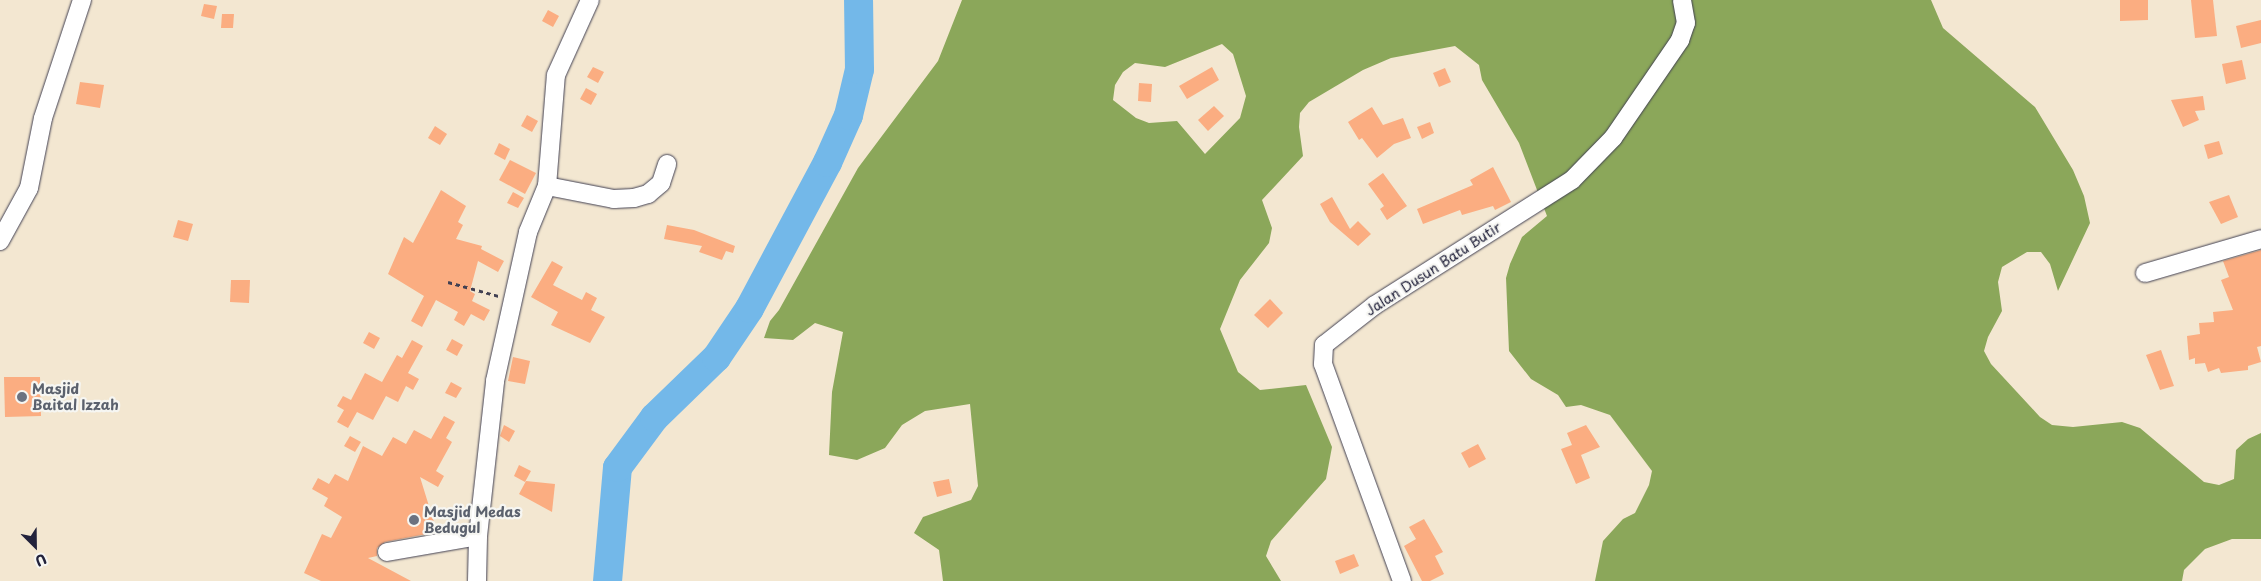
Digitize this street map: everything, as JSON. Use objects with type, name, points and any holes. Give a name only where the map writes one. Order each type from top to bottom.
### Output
[{"type":"street","points":[[0,241],[29,188],[43,118],[82,0]]},
{"type":"street","points":[[477,581],[478,536],[494,382],[528,232],[547,186],[556,75],[590,0]]},
{"type":"street","name":"Jalan Dusun Batu Butir","points":[[1402,581],[1323,364],[1324,345],[1376,305],[1572,180],[1613,138],[1680,40],[1686,23],[1682,0]]},
{"type":"street","points":[[547,186],[604,198],[634,198],[648,194],[661,183],[667,164]]},
{"type":"street","points":[[2146,272],[2261,239]]},
{"type":"street","points":[[387,552],[478,536]]},
{"type":"path","points":[[448,282],[514,300]]},
{"type":"green space","points":[[962,0],[1931,0],[1943,28],[2035,107],[2073,170],[2084,196],[2090,223],[2058,291],[2050,264],[2041,252],[2027,252],[2002,267],[1998,282],[2002,311],[1988,337],[1984,351],[1991,364],[2040,417],[2052,425],[2073,427],[2122,422],[2140,428],[2204,482],[2219,485],[2234,479],[2236,450],[2248,439],[2261,433],[2261,539],[2232,539],[2205,549],[2184,570],[2182,581],[1595,581],[1603,541],[1623,519],[1635,513],[1649,485],[1652,471],[1610,415],[1581,405],[1566,407],[1558,395],[1531,379],[1509,351],[1506,278],[1522,237],[1547,216],[1519,143],[1482,80],[1479,65],[1455,46],[1391,58],[1363,70],[1309,102],[1300,113],[1299,127],[1303,156],[1262,200],[1272,228],[1269,243],[1240,280],[1220,329],[1238,372],[1260,390],[1306,385],[1332,447],[1326,479],[1271,541],[1266,556],[1281,581],[943,581],[939,550],[914,533],[923,517],[971,500],[978,486],[970,404],[925,411],[902,425],[885,448],[857,460],[829,455],[832,392],[843,332],[815,323],[793,340],[764,338],[770,321],[779,310],[858,168],[938,61]],"holes":[[[1222,44],[1233,54],[1246,96],[1240,118],[1205,154],[1177,121],[1149,123],[1136,118],[1113,100],[1115,85],[1123,72],[1135,63],[1165,67]]]},
{"type":"building","points":[[2120,0],[2148,0],[2148,20],[2120,21]]},
{"type":"building","points":[[2191,0],[2213,0],[2217,36],[2195,38]]},
{"type":"building","points":[[204,4],[217,6],[214,19],[201,16]]},
{"type":"building","points":[[548,10],[559,16],[553,27],[542,21]]},
{"type":"building","points":[[222,14],[234,14],[233,28],[221,28]]},
{"type":"building","points":[[2261,20],[2261,43],[2241,48],[2236,26]]},
{"type":"building","points":[[2242,60],[2246,79],[2226,84],[2222,64]]},
{"type":"building","points":[[593,67],[604,72],[598,83],[587,77]]},
{"type":"building","points":[[1212,67],[1219,80],[1187,99],[1179,86]]},
{"type":"building","points":[[1445,68],[1451,82],[1439,87],[1433,73]]},
{"type":"building","points":[[80,82],[104,85],[100,108],[76,104]]},
{"type":"building","points":[[1139,83],[1152,84],[1151,102],[1138,101]]},
{"type":"building","points":[[586,88],[597,94],[591,105],[580,99]]},
{"type":"building","points":[[2203,96],[2205,110],[2195,111],[2199,120],[2183,127],[2171,100]]},
{"type":"building","points":[[1214,106],[1224,116],[1208,131],[1198,120]]},
{"type":"building","points":[[1372,107],[1383,125],[1403,118],[1411,138],[1394,144],[1377,158],[1362,138],[1359,140],[1348,122]]},
{"type":"building","points":[[527,115],[538,121],[532,132],[521,126]]},
{"type":"building","points":[[1430,122],[1434,133],[1422,139],[1417,127]]},
{"type":"building","points":[[435,126],[447,134],[440,145],[428,138]]},
{"type":"building","points":[[2219,141],[2223,154],[2208,159],[2204,145]]},
{"type":"building","points":[[499,143],[510,149],[505,160],[494,154]]},
{"type":"building","points":[[510,160],[536,173],[525,194],[499,180]]},
{"type":"building","points":[[1493,167],[1511,202],[1495,210],[1493,206],[1462,215],[1460,210],[1423,224],[1417,209],[1473,185],[1470,180]]},
{"type":"building","points":[[1383,173],[1407,206],[1387,220],[1380,209],[1384,206],[1368,184]]},
{"type":"building","points":[[441,190],[466,206],[458,222],[463,225],[456,239],[482,246],[481,249],[504,261],[498,272],[478,261],[470,291],[475,294],[472,301],[490,310],[484,321],[471,314],[464,326],[454,320],[458,312],[436,300],[422,327],[411,321],[424,296],[388,274],[404,237],[413,243]]},
{"type":"building","points":[[513,192],[524,198],[518,208],[507,203]]},
{"type":"building","points":[[2229,195],[2238,217],[2221,224],[2209,202]]},
{"type":"building","points":[[1332,197],[1350,229],[1358,221],[1371,234],[1358,246],[1330,222],[1320,204]]},
{"type":"building","points":[[178,220],[193,224],[188,241],[173,237]]},
{"type":"building","points":[[667,225],[694,230],[735,246],[733,253],[726,251],[722,260],[699,252],[702,246],[664,239]]},
{"type":"building","points":[[2261,250],[2261,346],[2257,347],[2261,362],[2248,366],[2248,370],[2221,373],[2219,368],[2208,372],[2205,363],[2195,364],[2195,358],[2189,360],[2187,336],[2200,334],[2199,323],[2214,322],[2213,312],[2233,310],[2221,280],[2229,277],[2223,261]]},
{"type":"building","points":[[552,261],[563,267],[553,285],[582,300],[586,292],[597,298],[591,310],[605,317],[590,343],[551,325],[558,312],[531,297]]},
{"type":"building","points":[[231,280],[250,280],[249,303],[230,302]]},
{"type":"building","points":[[1270,299],[1283,313],[1268,328],[1254,315]]},
{"type":"building","points":[[369,332],[380,338],[374,349],[363,343]]},
{"type":"building","points":[[452,339],[463,345],[457,356],[446,350]]},
{"type":"building","points":[[412,340],[423,346],[408,373],[419,379],[413,390],[406,386],[398,402],[386,396],[373,420],[357,412],[348,428],[337,422],[344,410],[337,406],[343,396],[351,400],[365,373],[382,382],[397,355],[402,358]]},
{"type":"building","points":[[2161,350],[2174,386],[2160,390],[2146,355]]},
{"type":"building","points":[[513,357],[530,361],[525,384],[508,381]]},
{"type":"building","name":"Masjid Baital Izzah","points":[[4,377],[40,377],[41,416],[5,417]]},
{"type":"building","points":[[451,382],[462,388],[456,398],[445,393]]},
{"type":"building","points":[[444,416],[455,422],[446,438],[452,442],[436,471],[444,476],[438,487],[420,477],[437,532],[385,542],[377,548],[377,556],[368,558],[411,581],[321,581],[304,573],[322,534],[331,538],[342,517],[324,506],[328,498],[312,489],[318,478],[329,484],[335,474],[348,481],[363,446],[382,456],[393,437],[406,444],[414,430],[431,439]]},
{"type":"building","points":[[504,425],[515,431],[509,442],[500,436]]},
{"type":"building","points":[[1586,425],[1600,447],[1581,455],[1590,478],[1576,484],[1561,449],[1572,445],[1567,433]]},
{"type":"building","points":[[350,436],[361,442],[355,452],[344,446]]},
{"type":"building","points":[[1478,444],[1486,459],[1469,468],[1461,453]]},
{"type":"building","points":[[519,465],[531,471],[525,482],[514,476]]},
{"type":"building","points":[[949,479],[952,493],[937,497],[933,482]]},
{"type":"building","points":[[526,481],[555,484],[552,512],[519,494]]},
{"type":"building","points":[[1424,519],[1443,552],[1435,556],[1444,574],[1430,581],[1422,581],[1404,546],[1416,539],[1409,527]]},
{"type":"building","points":[[1354,554],[1359,566],[1340,574],[1335,561]]},
{"type":"waterway","points":[[607,581],[617,467],[654,417],[716,357],[749,308],[827,162],[848,115],[859,69],[858,0]]},
{"type":"place","name":"Masjid Baital Izzah","points":[[22,397]]},
{"type":"place","name":"Masjid Medas Bedugul","points":[[414,520]]}]
